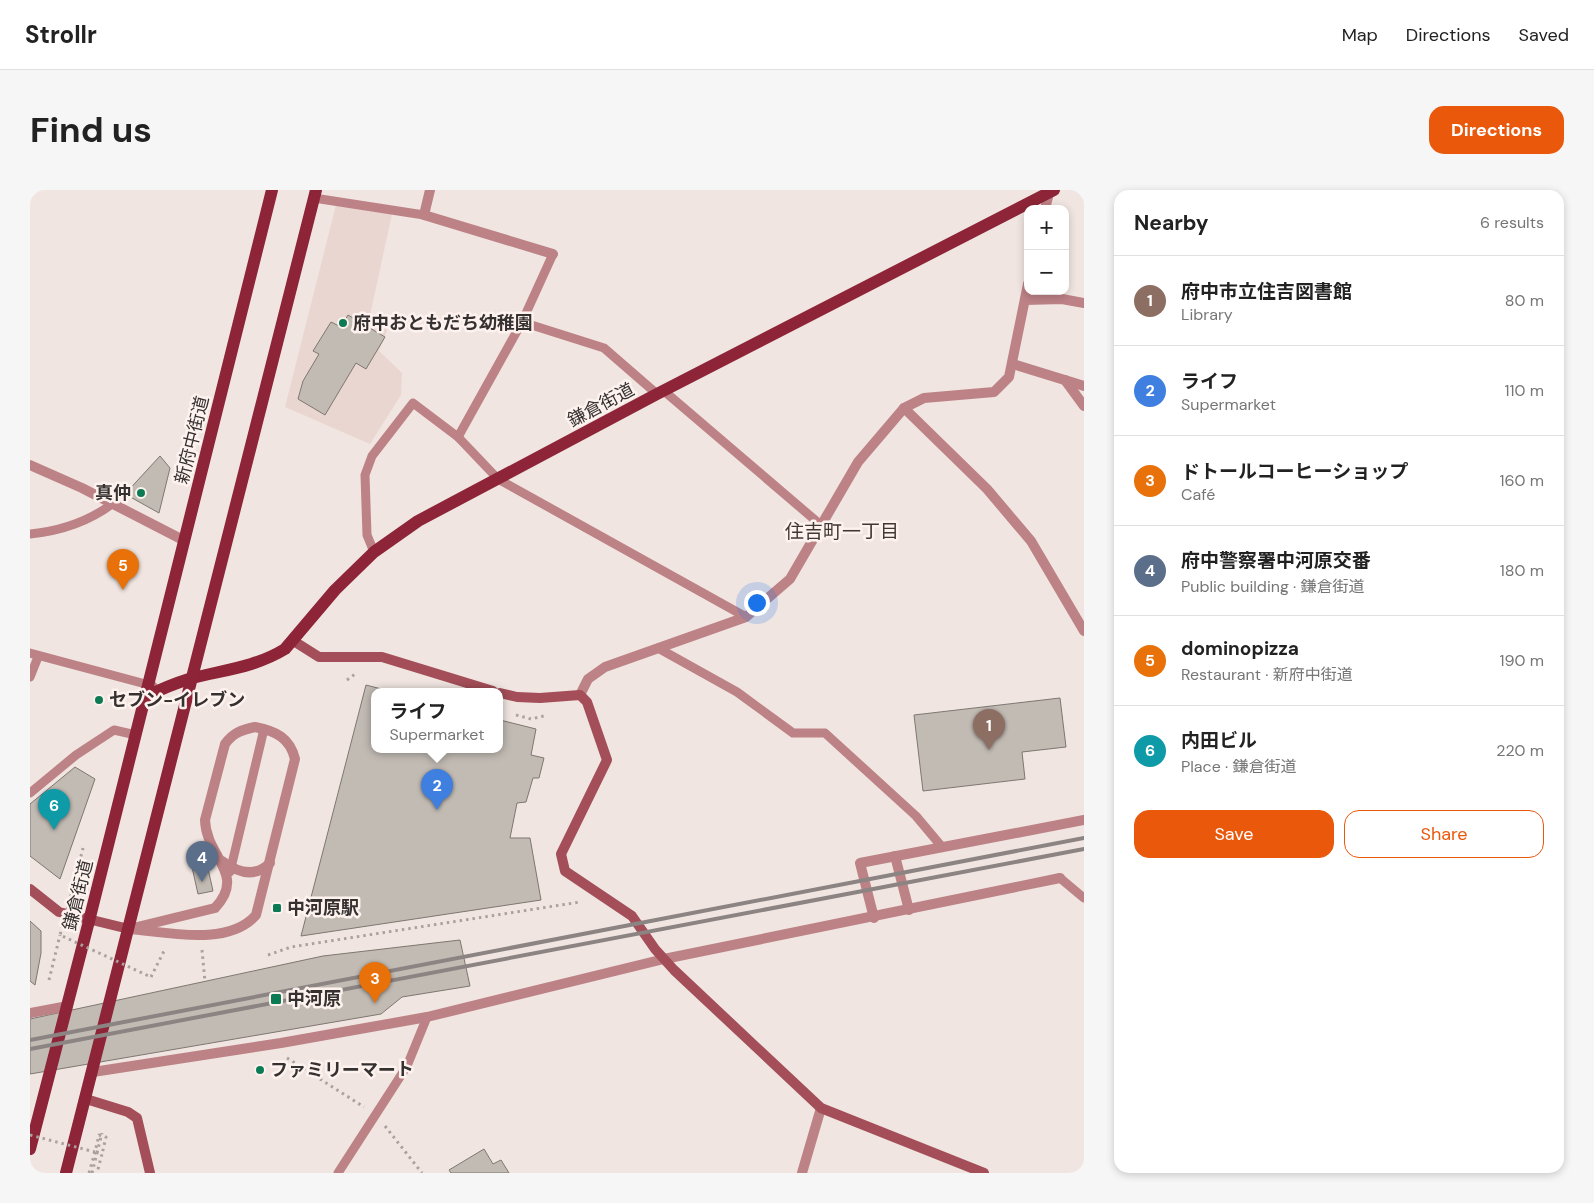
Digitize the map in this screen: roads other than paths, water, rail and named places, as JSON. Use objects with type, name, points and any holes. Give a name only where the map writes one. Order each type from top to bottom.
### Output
[{"type":"main road","name":"新府中街道","points":[[147,691],[272,190]]},
{"type":"main road","name":"鎌倉街道","points":[[30,1149],[90,921],[147,691],[162,689],[191,678],[235,670],[263,661],[285,649],[335,590],[374,552],[418,521],[1051,191]]},
{"type":"main road","points":[[66,1173],[315,194]]},
{"type":"street","points":[[430,190],[424,215],[553,254]]},
{"type":"street","points":[[1047,205],[1051,191]]},
{"type":"street","points":[[580,695],[588,678],[606,667],[746,616],[790,579],[858,462],[904,408],[924,398],[994,392],[1009,377],[1025,295]]},
{"type":"street","points":[[1024,300],[1062,299],[1084,303]]},
{"type":"street","points":[[1013,364],[1084,386]]},
{"type":"street","points":[[1065,380],[1084,406]]},
{"type":"street","points":[[904,408],[987,489],[1031,541],[1084,631]]},
{"type":"street","points":[[30,466],[82,488],[185,542]]},
{"type":"street","points":[[292,640],[319,657],[382,657],[483,688]]},
{"type":"street","points":[[503,694],[517,697],[540,698],[580,695],[587,702],[607,760],[561,854],[565,871],[632,916],[664,959],[821,1108],[984,1173]]},
{"type":"street","points":[[30,889],[59,912],[129,929],[219,934],[247,925],[256,914],[296,759],[293,748],[286,739],[264,729],[255,728],[240,730],[231,736],[225,744],[205,820],[210,844],[228,880],[224,899],[215,908],[129,929]]},
{"type":"street","points":[[874,918],[860,863],[1084,820]]},
{"type":"street","points":[[895,856],[909,910]]},
{"type":"street","points":[[219,859],[231,868],[250,873],[264,869],[270,863]]},
{"type":"street","points":[[93,1072],[268,1046],[427,1017],[664,959],[874,918],[1060,878]]},
{"type":"street","points":[[30,1013],[68,1006]]},
{"type":"street","points":[[86,1099],[128,1112],[137,1118],[150,1173]]},
{"type":"street","points":[[802,1173],[821,1108]]},
{"type":"lane","points":[[315,194],[424,215]]},
{"type":"lane","points":[[458,436],[522,322],[553,254]]},
{"type":"lane","points":[[522,322],[604,348],[822,526]]},
{"type":"lane","points":[[374,552],[367,536],[365,475],[372,456],[413,402],[458,436],[498,480],[746,616]]},
{"type":"lane","points":[[30,534],[72,526],[96,516],[112,504]]},
{"type":"lane","points":[[658,648],[737,692],[794,733],[825,733],[916,816],[942,847]]},
{"type":"lane","points":[[30,677],[34,655],[147,691]]},
{"type":"lane","points":[[228,880],[264,729]]},
{"type":"lane","points":[[30,794],[76,756],[114,730],[136,735]]},
{"type":"lane","points":[[1060,878],[1084,898]]},
{"type":"lane","points":[[338,1173],[374,1113],[407,1066],[427,1017]]},
{"type":"railway","points":[[30,1040],[1084,838]]},
{"type":"railway","points":[[30,1049],[1084,849]]},
{"type":"place","name":"府中おともだち幼稚園","points":[[343,323]]},
{"type":"place","name":"真仲","points":[[141,493]]},
{"type":"place","name":"dominopizza","points":[[123,590]]},
{"type":"place","name":"セブン-イレブン","points":[[99,700]]},
{"type":"place","name":"府中市立住吉図書館","points":[[989,750]]},
{"type":"place","name":"ライフ","points":[[437,810]]},
{"type":"place","name":"内田ビル","points":[[54,830]]},
{"type":"place","name":"府中警察署中河原交番","points":[[202,882]]},
{"type":"place","name":"中河原駅","points":[[277,908]]},
{"type":"place","name":"中河原","points":[[276,999]]},
{"type":"place","name":"ドトールコーヒーショップ","points":[[375,1003]]},
{"type":"place","name":"ファミリーマート","points":[[260,1070]]},
{"type":"district","name":"住吉町一丁目","points":[[842,531]]}]
